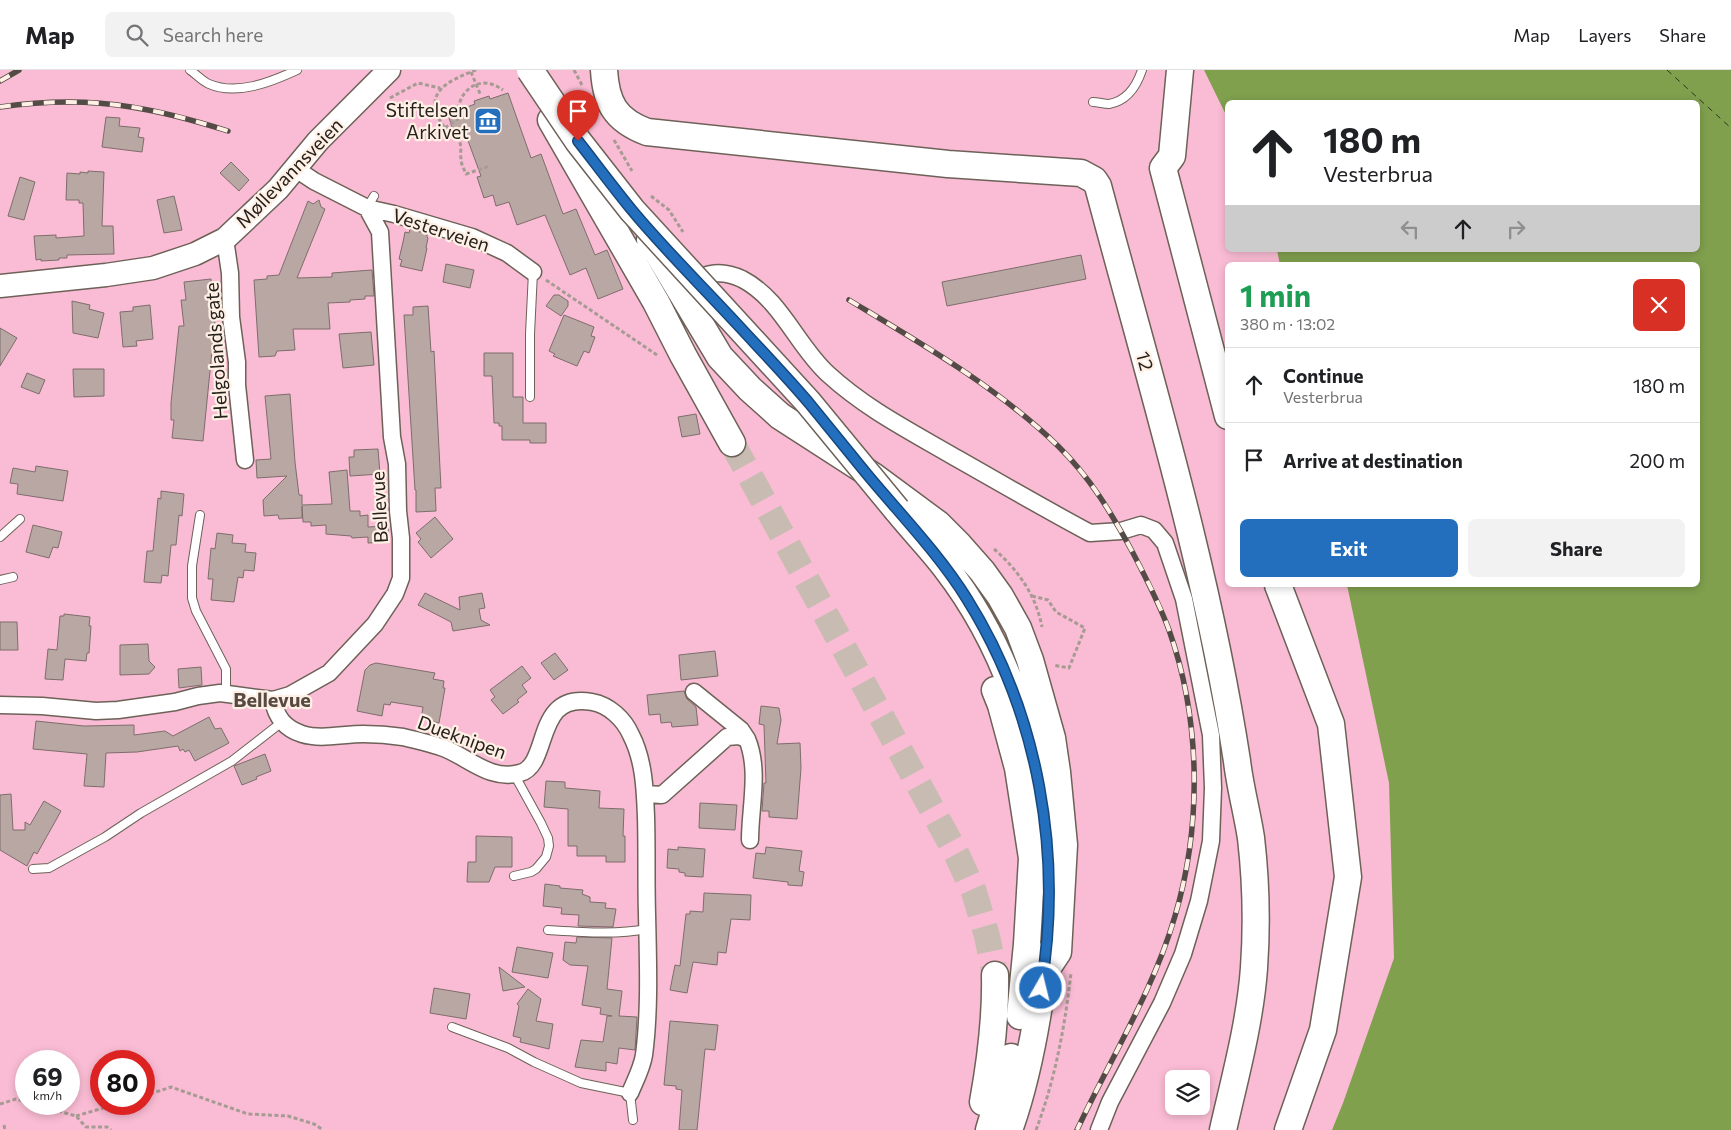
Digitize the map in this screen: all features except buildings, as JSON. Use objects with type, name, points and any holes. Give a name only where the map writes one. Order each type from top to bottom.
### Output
[{"type":"highway","points":[[521,70],[656,302],[732,443]]},
{"type":"highway","points":[[530,70],[578,141],[632,210],[808,402],[897,510],[925,548],[980,650],[1001,705],[1018,768],[1032,858],[1027,944],[1020,1015],[1010,1061],[989,1130]]},
{"type":"highway","points":[[543,70],[680,287],[720,357],[750,389],[780,416],[873,476],[938,524],[982,571],[1000,596],[1018,628],[1030,660],[1052,738],[1064,845],[1058,952],[1044,973]]},
{"type":"highway","name":"12","points":[[604,70],[605,88],[616,113],[636,128],[647,132],[948,164],[1081,173],[1094,180],[1098,186],[1191,535],[1227,695],[1251,837],[1256,891],[1251,1006],[1222,1130]]},
{"type":"highway","points":[[1166,70],[1158,154],[1225,405]]},
{"type":"highway","points":[[1163,168],[1172,156],[1180,70]]},
{"type":"highway","points":[[925,548],[946,568],[975,612],[1012,685],[1026,727],[1042,801],[1048,852],[1049,897],[1044,973],[1026,1070],[1009,1130]]},
{"type":"highway","points":[[1279,587],[1331,724],[1348,876],[1323,1030],[1288,1130]]},
{"type":"highway","points":[[977,1130],[991,1056],[996,1012],[995,975]]},
{"type":"main road","name":"Møllevannsveien","points":[[0,286],[153,268],[195,254],[225,239],[250,218],[296,170],[318,141],[389,70]]},
{"type":"street","points":[[296,170],[314,181],[370,202]]},
{"type":"street","name":"Vesterveien","points":[[370,202],[394,214],[472,237],[507,253],[533,272]]},
{"type":"street","name":"Bellevue","points":[[0,705],[96,711],[175,702],[198,696],[226,694],[273,700],[290,695],[329,673],[375,624],[395,594],[401,578],[401,538],[398,511],[397,464],[392,437],[380,232],[370,202]]},
{"type":"street","name":"Helgolands gate","points":[[225,239],[230,273],[231,317],[237,362],[237,385],[245,460]]},
{"type":"street","points":[[656,302],[680,287],[709,273],[726,274],[743,280],[754,287],[772,304],[827,373],[874,410],[1090,533],[1121,531],[1141,525],[1154,530],[1165,543],[1184,599],[1211,735],[1212,841],[1200,901],[1183,954],[1162,1003],[1110,1102],[1099,1130]]},
{"type":"street","points":[[694,692],[741,730],[751,749],[753,768],[750,840]]},
{"type":"street","points":[[273,700],[275,712],[282,722]]},
{"type":"street","name":"Dueknipen","points":[[282,722],[302,734],[318,737],[363,734],[402,737],[445,749],[493,773],[514,774],[522,773],[531,765],[551,718],[559,707],[578,701],[593,702],[609,708],[621,719],[631,734],[638,752],[646,794],[648,929],[644,1057],[630,1093]]},
{"type":"street","points":[[646,794],[662,795],[727,737],[739,736],[747,739]]},
{"type":"lane","points":[[190,70],[208,83],[226,88],[245,88],[280,78],[297,70]]},
{"type":"lane","points":[[1093,102],[1109,104],[1122,99],[1132,91],[1139,80],[1142,70]]},
{"type":"lane","points":[[530,397],[530,334],[533,272]]},
{"type":"lane","points":[[200,516],[192,566],[192,598],[196,611],[226,668],[226,694]]},
{"type":"lane","points":[[0,537],[20,519]]},
{"type":"lane","points":[[0,580],[13,577]]},
{"type":"lane","points":[[33,870],[49,868],[105,838],[141,813],[232,761],[282,722]]},
{"type":"lane","points":[[514,774],[541,823],[548,838],[549,846],[546,857],[536,869],[514,876]]},
{"type":"lane","points":[[548,930],[633,932],[648,929]]},
{"type":"lane","points":[[452,1027],[508,1048],[581,1083],[630,1093],[633,1120]]},
{"type":"path","points":[[476,70],[452,80],[440,88],[436,94],[436,110],[445,128],[459,141],[461,161],[466,174],[490,166]]},
{"type":"path","points":[[471,72],[482,96]]},
{"type":"path","points":[[445,128],[458,119],[457,109],[464,94],[476,85],[485,82],[492,83],[503,90]]},
{"type":"path","points":[[391,98],[418,83],[440,88]]},
{"type":"path","points":[[533,272],[663,358],[673,360],[684,355]]},
{"type":"path","points":[[990,546],[1012,566],[1021,578],[1032,596],[1043,628]]},
{"type":"path","points":[[1032,596],[1048,600],[1056,612],[1085,628],[1069,668],[1061,666]]},
{"type":"path","points":[[1050,665],[1052,674]]},
{"type":"path","points":[[1036,1130],[1053,1073],[1063,1028],[1072,967]]},
{"type":"path","points":[[155,1092],[171,1087],[248,1114],[288,1116],[314,1124],[323,1130]]},
{"type":"path","points":[[0,1104],[15,1099]]},
{"type":"path","points":[[72,1115],[76,1116],[90,1112]]},
{"type":"path","points":[[76,1116],[86,1127],[107,1127],[111,1130]]},
{"type":"shaded area","points":[[0,70],[1213,70],[1227,100],[1225,100],[1225,252],[1284,252],[1286,262],[1225,262],[1225,587],[1355,587],[1404,766],[1403,951],[1349,1130],[0,1130]]},
{"type":"shaded area","points":[[1204,70],[1731,70],[1731,1130],[1332,1130],[1394,958],[1389,783],[1347,587],[1700,587],[1700,262],[1279,262],[1277,252],[1700,252],[1700,100],[1225,100],[1225,113]]},
{"type":"ferry route","points":[[1667,70],[1731,128]]},
{"type":"tunnel","points":[[732,443],[957,855],[974,892],[987,936],[995,975]]},
{"type":"railway","points":[[0,81],[19,70]]},
{"type":"railway","points":[[0,107],[32,103],[99,103],[168,114],[228,131]]},
{"type":"railway","points":[[849,300],[984,385],[1010,404],[1070,458],[1100,496],[1133,553],[1165,620],[1180,664],[1192,736],[1194,773],[1190,846],[1184,881],[1175,916],[1155,972],[1077,1130]]},
{"type":"place","name":"Stiftelsen Arkivet","points":[[488,121]]},
{"type":"district","name":"Bellevue","points":[[272,700]]},
{"type":"route","points":[[578,141],[632,210],[808,402],[946,568],[975,612],[997,653],[1017,699],[1026,727],[1042,801],[1048,852],[1049,888],[1047,940],[1041,988]]}]
